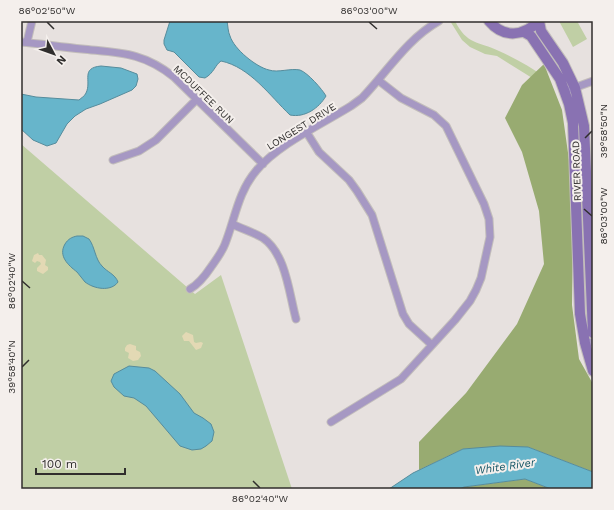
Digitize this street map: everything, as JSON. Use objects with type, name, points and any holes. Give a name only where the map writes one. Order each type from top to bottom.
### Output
[{"type":"main road","points":[[490,21],[496,28],[512,34],[524,32],[539,21]]},
{"type":"main road","name":"RIVER ROAD","points":[[539,21],[541,30],[563,63],[575,88],[584,126],[590,203],[591,316],[593,333]]},
{"type":"main road","name":"RIVER ROAD","points":[[524,32],[531,36],[546,56],[560,79],[565,91],[573,123],[580,314],[589,343],[593,371]]},
{"type":"street","points":[[24,42],[32,21]]},
{"type":"street","name":"LONGEST DRIVE","points":[[190,289],[199,282],[220,254],[225,245],[241,196],[249,181],[263,164],[283,148],[362,98],[415,38],[428,27],[439,21]]},
{"type":"street","name":"MCDUFFEE RUN","points":[[24,42],[116,52],[141,58],[162,67],[263,164]]},
{"type":"street","points":[[331,422],[401,379],[432,345],[462,310],[476,290],[481,278],[490,238],[489,219],[484,204],[446,126],[434,115],[401,98],[378,80]]},
{"type":"street","points":[[565,91],[593,81]]},
{"type":"street","points":[[113,160],[139,151],[156,140],[196,100]]},
{"type":"street","points":[[307,133],[319,152],[349,180],[365,202],[378,230],[403,314],[409,324],[432,345]]},
{"type":"street","points":[[577,204],[590,203]]},
{"type":"street","points":[[232,224],[254,233],[271,245],[282,263],[296,319]]},
{"type":"green space","points":[[450,21],[455,21],[459,29],[474,41],[529,66],[545,77],[550,343],[537,81],[497,56],[485,54],[470,47],[462,40]]},
{"type":"green space","points":[[559,21],[577,21],[587,39],[573,47]]},
{"type":"green space","points":[[544,64],[562,110],[569,160],[573,236],[572,305],[579,359],[593,384],[593,472],[528,447],[463,449],[419,470],[419,442],[466,393],[517,324],[544,264],[539,211],[522,152],[505,118],[522,85]]},
{"type":"green space","points":[[21,144],[195,294],[221,275],[292,489],[21,489]]},
{"type":"green space","points":[[525,479],[551,489],[460,489],[464,487]]},
{"type":"sand","points":[[38,253],[46,260],[45,265],[48,267],[48,270],[43,274],[37,271],[37,268],[41,264],[40,262],[37,261],[35,263],[32,261],[34,255]]},
{"type":"sand","points":[[186,332],[193,335],[194,342],[203,343],[201,348],[196,350],[189,341],[184,341],[182,336]]},
{"type":"sand","points":[[130,344],[136,346],[136,350],[140,352],[141,356],[138,360],[133,361],[128,358],[129,353],[125,351],[125,348]]},
{"type":"water","points":[[170,21],[227,21],[232,41],[246,57],[258,65],[273,71],[300,70],[307,74],[326,96],[320,104],[311,111],[296,116],[290,115],[259,83],[241,69],[231,64],[221,61],[208,76],[205,78],[199,77],[174,52],[167,50],[164,40]]},
{"type":"water","points":[[101,66],[121,68],[137,74],[138,79],[136,86],[132,90],[86,109],[75,116],[67,124],[56,143],[47,146],[33,140],[21,129],[21,94],[36,97],[79,100],[84,96],[88,88],[89,72],[95,67]]},
{"type":"water","points":[[77,236],[83,236],[89,239],[100,263],[117,279],[118,282],[115,285],[107,288],[98,288],[93,286],[85,282],[67,263],[63,256],[63,248],[69,240]]},
{"type":"water","points":[[129,366],[149,368],[155,371],[180,394],[194,413],[211,424],[214,432],[212,441],[201,449],[192,450],[180,446],[146,406],[134,398],[124,396],[114,387],[111,381],[114,374]]},
{"type":"water","name":"White River","points":[[500,446],[528,447],[593,472],[593,489],[551,489],[525,479],[464,487],[460,489],[389,489],[413,473],[463,449]]}]
